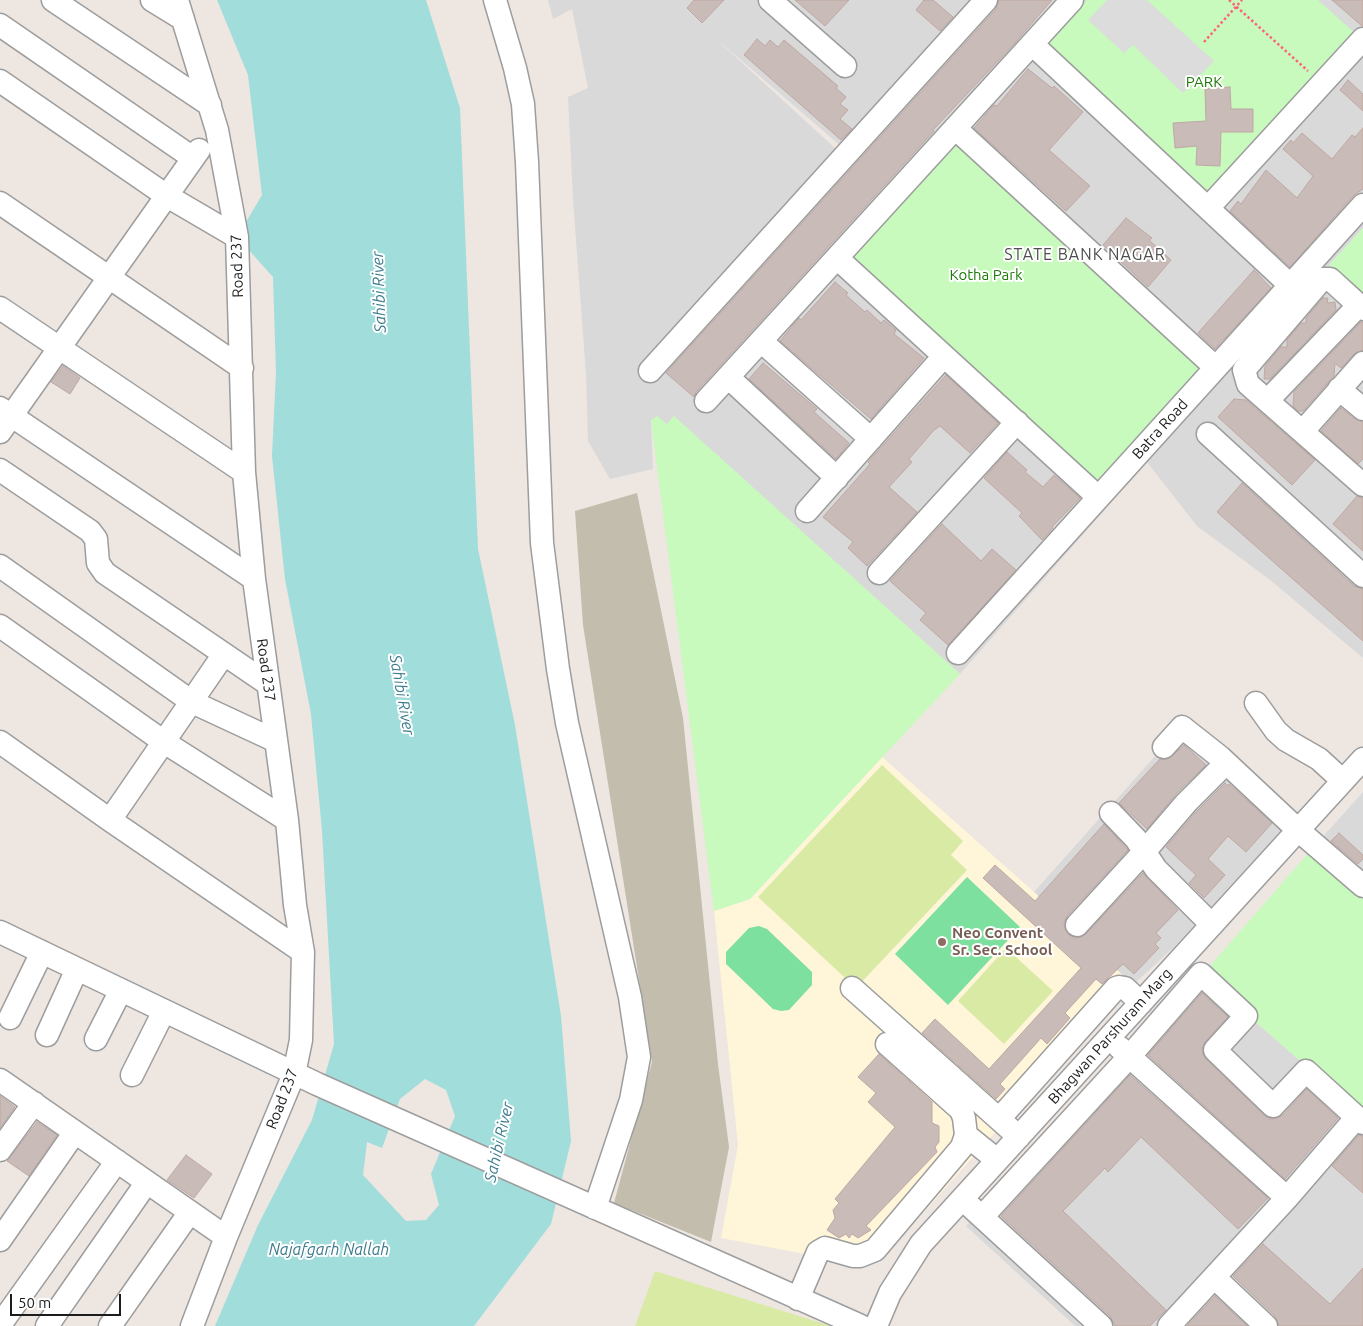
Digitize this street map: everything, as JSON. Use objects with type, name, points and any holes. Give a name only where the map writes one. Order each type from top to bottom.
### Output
[{"type":"street","points":[[53,0],[210,105]]},
{"type":"street","points":[[152,0],[180,9]]},
{"type":"street","points":[[495,0],[515,68],[523,104],[542,543],[558,669],[567,723],[630,997],[639,1057],[631,1100],[585,1203]]},
{"type":"street","points":[[650,371],[986,0]]},
{"type":"street","points":[[706,400],[1072,0]]},
{"type":"street","points":[[773,1],[845,66]]},
{"type":"street","name":"Road 237","points":[[180,9],[217,130],[237,237],[244,472],[254,579],[287,820],[302,952],[301,1040],[294,1074],[226,1237],[192,1326]]},
{"type":"street","points":[[0,25],[196,154],[59,348],[4,419],[254,579]]},
{"type":"street","points":[[1208,208],[1363,39]]},
{"type":"street","points":[[1032,44],[1290,285]]},
{"type":"street","points":[[0,81],[166,196],[237,237]]},
{"type":"street","points":[[956,128],[1216,367]]},
{"type":"street","points":[[0,203],[242,368]]},
{"type":"street","name":"Batra Road","points":[[958,653],[1363,205]]},
{"type":"street","points":[[837,258],[1098,497]]},
{"type":"street","points":[[1268,400],[1361,307],[1330,278],[1322,279],[1244,370],[1248,384],[1304,431],[1363,485]]},
{"type":"street","points":[[0,308],[244,472]]},
{"type":"street","points":[[760,341],[871,439]]},
{"type":"street","points":[[807,511],[944,356]]},
{"type":"street","points":[[1304,431],[1363,363]]},
{"type":"street","points":[[728,376],[837,478]]},
{"type":"street","points":[[1339,389],[1363,409]]},
{"type":"street","points":[[879,573],[1016,422]]},
{"type":"street","points":[[1208,434],[1363,576]]},
{"type":"street","points":[[0,470],[90,531],[96,539],[98,563],[105,573],[268,684]]},
{"type":"street","points":[[0,566],[192,702],[276,741]]},
{"type":"street","points":[[0,626],[164,742],[287,820]]},
{"type":"street","points":[[110,820],[224,654]]},
{"type":"street","points":[[1256,704],[1276,731],[1286,740],[1319,759],[1343,781]]},
{"type":"street","points":[[1164,747],[1182,726],[1220,757],[1298,830],[1361,879]]},
{"type":"street","points":[[0,742],[302,952]]},
{"type":"street","name":"Bhagwan Parshuram Marg","points":[[876,1326],[890,1293],[921,1244],[1363,759]]},
{"type":"street","points":[[1077,925],[1186,803],[1218,771]]},
{"type":"street","points":[[1111,813],[1131,833],[1156,869],[1212,925]]},
{"type":"street","points":[[0,932],[294,1074],[861,1326]]},
{"type":"street","points":[[10,1018],[42,952]]},
{"type":"street","points":[[1169,1326],[1360,1120],[1306,1071],[1273,1106],[1215,1050],[1246,1016],[1183,957]]},
{"type":"street","points":[[47,1035],[77,969]]},
{"type":"street","points":[[982,1218],[1129,1057],[1201,974]]},
{"type":"street","points":[[852,988],[1019,1136]]},
{"type":"street","points":[[999,1119],[1116,988],[1125,988],[1141,1003]]},
{"type":"street","points":[[96,1039],[121,990]]},
{"type":"street","points":[[132,1075],[164,1011]]},
{"type":"street","points":[[1108,1038],[1286,1198]]},
{"type":"street","points":[[798,1299],[818,1252],[825,1248],[853,1256],[860,1256],[875,1250],[962,1147],[966,1135],[964,1118],[960,1110],[887,1044]]},
{"type":"street","points":[[0,1080],[226,1237]]},
{"type":"street","points":[[0,1150],[34,1103]]},
{"type":"street","points":[[0,1240],[75,1132]]},
{"type":"street","points":[[966,1135],[997,1160]]},
{"type":"street","points":[[0,1325],[117,1161]]},
{"type":"street","points":[[47,1326],[147,1182]]},
{"type":"street","points":[[962,1199],[1101,1326]]},
{"type":"street","points":[[110,1326],[190,1212]]},
{"type":"street","points":[[1214,1277],[1266,1326]]},
{"type":"path","points":[[1229,0],[1322,84]]},
{"type":"path","points":[[1204,42],[1242,0]]},
{"type":"shaded area","points":[[548,0],[1363,0],[1363,228],[1329,265],[1363,297],[1363,658],[1269,579],[1197,526],[1147,462],[960,674],[674,417],[667,424],[651,420],[653,469],[610,479],[588,441],[586,374],[573,200],[568,97],[588,88],[572,9],[553,19]],"holes":[[[714,37],[842,147],[763,234],[836,149]]]},
{"type":"shaded area","points":[[1107,0],[1147,0],[1214,61],[1183,93],[1133,45],[1124,53],[1088,20]]},
{"type":"shaded area","points":[[637,493],[683,718],[718,1064],[729,1147],[711,1242],[614,1203],[652,1062],[583,625],[575,511]]},
{"type":"shaded area","points":[[1181,727],[1286,825],[1175,946],[1133,985],[1034,892]]},
{"type":"shaded area","points":[[880,755],[1034,892],[1133,985],[1000,1127],[904,1234],[879,1255],[852,1263],[721,1238],[738,1145],[714,911],[750,899]]},
{"type":"shaded area","points":[[1363,792],[1363,896],[1311,850]]},
{"type":"shaded area","points":[[1202,975],[1363,1116],[1363,1326],[1075,1326],[966,1226]]},
{"type":"green space","name":"PARK","points":[[1087,0],[1318,0],[1356,34],[1208,199],[1045,46]]},
{"type":"green space","name":"Kotha Park","points":[[957,139],[1203,369],[1100,485],[849,257]]},
{"type":"green space","points":[[1363,228],[1363,297],[1329,265]]},
{"type":"green space","points":[[657,416],[667,424],[674,416],[960,674],[750,899],[714,911],[651,420]]},
{"type":"green space","points":[[882,765],[963,841],[951,855],[967,870],[856,988],[758,897]]},
{"type":"green space","points":[[1311,850],[1363,896],[1363,1116],[1202,975]]},
{"type":"green space","points":[[967,877],[1020,927],[948,1005],[895,954]]},
{"type":"green space","points":[[759,926],[767,929],[812,972],[812,985],[789,1010],[773,1009],[726,964],[726,952],[749,928]]},
{"type":"green space","points":[[1006,948],[1053,991],[1004,1044],[958,1001]]},
{"type":"green space","points":[[655,1271],[831,1326],[635,1326]]},
{"type":"water","points":[[217,0],[426,0],[460,108],[478,549],[515,725],[561,1016],[571,1141],[551,1224],[474,1326],[215,1326],[258,1225],[312,1120],[334,1044],[322,831],[311,714],[285,579],[272,456],[276,372],[273,277],[237,237],[262,195],[248,75]],"holes":[[[425,1079],[446,1090],[455,1116],[431,1174],[439,1205],[426,1220],[406,1221],[363,1175],[367,1142],[382,1148],[400,1099]]]},
{"type":"building","points":[[694,0],[724,0],[702,23],[687,8]]},
{"type":"building","points":[[795,0],[849,0],[825,26]]},
{"type":"building","points":[[924,0],[933,0],[953,17],[940,31],[916,10]]},
{"type":"building","points":[[999,0],[1052,0],[696,392],[694,397],[666,373],[996,9]]},
{"type":"building","points":[[1332,0],[1363,0],[1363,26],[1362,26]]},
{"type":"building","points":[[757,39],[765,46],[770,40],[778,47],[784,40],[838,86],[836,88],[846,97],[840,104],[848,110],[840,119],[852,129],[841,140],[744,55]]},
{"type":"building","points":[[1028,69],[1052,88],[1054,86],[1083,112],[1049,150],[1090,186],[1066,211],[974,128],[994,105],[997,106]]},
{"type":"building","points":[[1348,80],[1363,94],[1363,111],[1340,90]]},
{"type":"building","points":[[1230,87],[1231,109],[1253,109],[1253,132],[1221,132],[1220,166],[1196,165],[1197,146],[1175,148],[1173,123],[1206,121],[1205,89]]},
{"type":"building","points":[[1363,128],[1363,189],[1353,196],[1290,267],[1230,211],[1238,201],[1241,204],[1266,170],[1297,198],[1313,176],[1283,149],[1291,140],[1293,143],[1302,133],[1332,159],[1352,135],[1355,137]]},
{"type":"building","points":[[1126,218],[1152,238],[1149,240],[1171,260],[1148,287],[1103,245]]},
{"type":"building","points":[[1254,270],[1271,288],[1215,349],[1198,333]]},
{"type":"building","points":[[835,282],[865,312],[867,310],[881,323],[884,320],[896,330],[894,334],[924,358],[871,419],[780,341],[799,318],[801,320]]},
{"type":"building","points":[[1323,298],[1328,298],[1327,303],[1335,302],[1336,310],[1270,379],[1264,379],[1265,366],[1281,347],[1287,347],[1287,340],[1301,323],[1306,323],[1306,318]]},
{"type":"building","points":[[1363,322],[1363,350],[1354,354],[1341,368],[1335,363],[1334,376],[1303,411],[1298,411],[1293,406],[1294,392]]},
{"type":"building","points":[[763,363],[817,409],[814,412],[849,443],[836,459],[749,379]]},
{"type":"building","points":[[63,366],[80,378],[70,394],[51,382]]},
{"type":"building","points":[[946,375],[998,423],[970,453],[940,426],[934,430],[909,459],[912,462],[889,487],[917,512],[867,566],[848,548],[853,542],[823,517],[870,464],[868,462]]},
{"type":"building","points":[[1234,399],[1246,400],[1315,460],[1292,485],[1218,417]]},
{"type":"building","points":[[1341,408],[1355,419],[1363,422],[1363,459],[1358,464],[1321,431]]},
{"type":"building","points":[[1007,452],[1027,470],[1025,472],[1043,487],[1054,475],[1080,498],[1042,540],[1019,516],[1022,513],[984,478]]},
{"type":"building","points":[[1242,483],[1354,586],[1363,589],[1363,641],[1217,512]]},
{"type":"building","points":[[1357,496],[1363,498],[1363,551],[1333,524]]},
{"type":"building","points":[[942,524],[981,561],[992,549],[1016,570],[948,645],[920,620],[926,613],[890,581]]},
{"type":"building","points":[[1184,745],[1206,765],[1176,794],[1147,829],[1119,803],[1160,759],[1168,759]]},
{"type":"building","points":[[1225,783],[1228,786],[1229,784],[1272,823],[1246,852],[1228,836],[1208,859],[1225,875],[1204,898],[1189,883],[1196,875],[1166,847],[1196,812]]},
{"type":"building","points":[[1104,824],[1128,850],[1067,916],[1064,923],[1068,934],[1075,938],[1086,934],[1143,873],[1178,910],[1156,933],[1161,938],[1155,944],[1159,948],[1134,974],[1123,964],[1102,984],[1096,979],[1065,1013],[1070,1018],[1047,1044],[1041,1038],[1000,1084],[1005,1089],[996,1099],[922,1033],[935,1019],[989,1069],[1081,968],[983,878],[995,865],[1035,901]]},
{"type":"building","points":[[1339,833],[1363,855],[1363,859],[1358,864],[1331,841]]},
{"type":"building","points":[[1202,993],[1228,1017],[1205,1042],[1202,1048],[1203,1054],[1264,1115],[1270,1119],[1283,1115],[1307,1089],[1338,1118],[1285,1179],[1148,1055]]},
{"type":"building","points":[[879,1054],[932,1102],[932,1123],[939,1126],[939,1142],[935,1147],[937,1152],[866,1226],[871,1230],[858,1238],[852,1234],[849,1238],[846,1234],[839,1238],[827,1230],[835,1218],[833,1210],[839,1203],[835,1199],[895,1127],[868,1102],[876,1093],[858,1077]]},
{"type":"building","points":[[1130,1075],[1268,1198],[1238,1229],[1141,1137],[1108,1172],[1105,1168],[1063,1211],[1166,1310],[1150,1326],[1115,1326],[1110,1316],[1001,1216]]},
{"type":"building","points":[[0,1096],[15,1107],[0,1128]]},
{"type":"building","points":[[37,1122],[57,1135],[29,1176],[7,1161]]},
{"type":"building","points":[[1359,1135],[1363,1136],[1363,1193],[1332,1166]]},
{"type":"building","points":[[186,1155],[212,1174],[194,1198],[167,1180]]},
{"type":"building","points":[[1263,1244],[1330,1304],[1363,1268],[1363,1326],[1279,1326],[1275,1316],[1233,1276]]},
{"type":"building","points":[[1215,1296],[1247,1326],[1187,1326]]},
{"type":"place","name":"Neo Convent Sr. Sec. School","points":[[942,942]]},
{"type":"district","name":"STATE BANK NAGAR","points":[[1085,255]]},
{"type":"water label","name":"Sahibi River","points":[[379,292]]},
{"type":"water label","name":"Sahibi River","points":[[402,695]]},
{"type":"water label","name":"Sahibi River","points":[[499,1142]]},
{"type":"water label","name":"Najafgarh Nallah","points":[[329,1250]]}]
